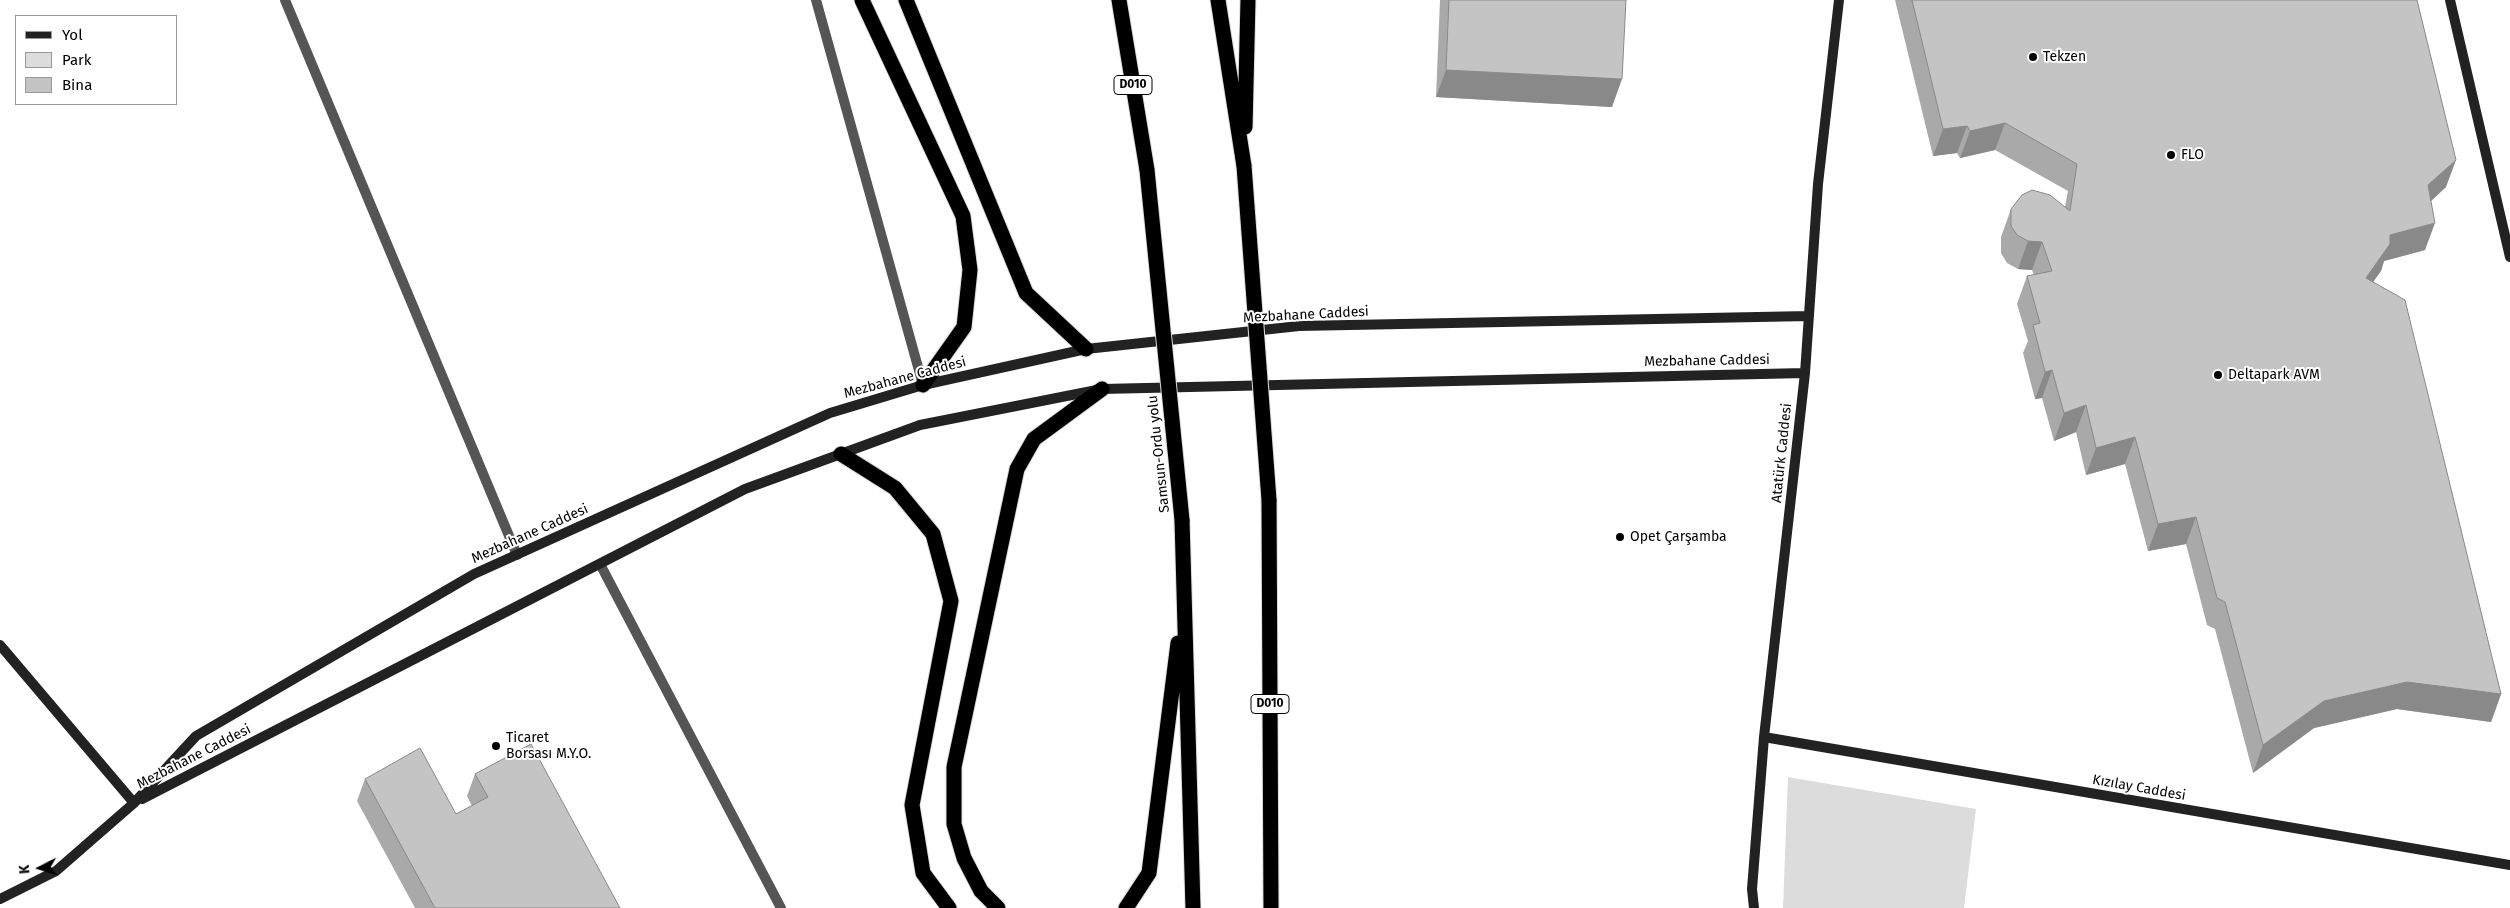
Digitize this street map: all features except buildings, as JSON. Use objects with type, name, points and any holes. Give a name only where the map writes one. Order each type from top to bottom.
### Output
[{"type":"highway","points":[[862,0],[963,216],[970,270],[964,327],[923,385]]},
{"type":"highway","points":[[906,0],[1026,294],[1086,349]]},
{"type":"highway","points":[[1108,0],[1134,86]]},
{"type":"highway","name":"Samsun-Ordu yolu","points":[[1120,0],[1148,170],[1182,520],[1193,908]]},
{"type":"highway","name":"D010","points":[[1218,0],[1244,166],[1269,500],[1271,908]]},
{"type":"highway","points":[[1244,166],[1248,0]]},
{"type":"highway","points":[[998,908],[981,891],[964,858],[954,824],[954,767],[1017,469],[1034,439],[1102,389]]},
{"type":"highway","points":[[841,454],[895,488],[933,534],[951,601],[912,805],[923,873],[949,908]]},
{"type":"highway","points":[[1126,908],[1149,872],[1184,595]]},
{"type":"main road","name":"Atatürk Caddesi","points":[[1754,908],[1752,889],[1764,737],[1805,373],[1818,184],[1839,0]]},
{"type":"main road","points":[[2450,0],[2510,257]]},
{"type":"main road","name":"Mezbahane Caddesi","points":[[134,803],[196,736],[474,574],[830,413],[923,385],[1086,349],[1299,326],[1809,316]]},
{"type":"main road","name":"Mezbahane Caddesi","points":[[134,803],[745,489],[920,425],[1102,389],[1805,373]]},
{"type":"main road","points":[[0,645],[134,803],[56,871],[0,899]]},
{"type":"main road","name":"Kızılay Caddesi","points":[[1764,737],[2510,865]]},
{"type":"street","points":[[285,0],[517,554]]},
{"type":"street","points":[[816,0],[923,385]]},
{"type":"street","points":[[600,564],[781,908]]},
{"type":"green space","points":[[1788,777],[1976,809],[1964,908],[1783,908]]},
{"type":"place","name":"Tekzen","points":[[2033,57]]},
{"type":"place","name":"FLO","points":[[2171,155]]},
{"type":"place","name":"Deltapark AVM","points":[[2218,375]]},
{"type":"place","name":"Opet Çarşamba","points":[[1620,537]]},
{"type":"place","name":"Ticaret Borsası M.Y.O.","points":[[496,746]]}]
